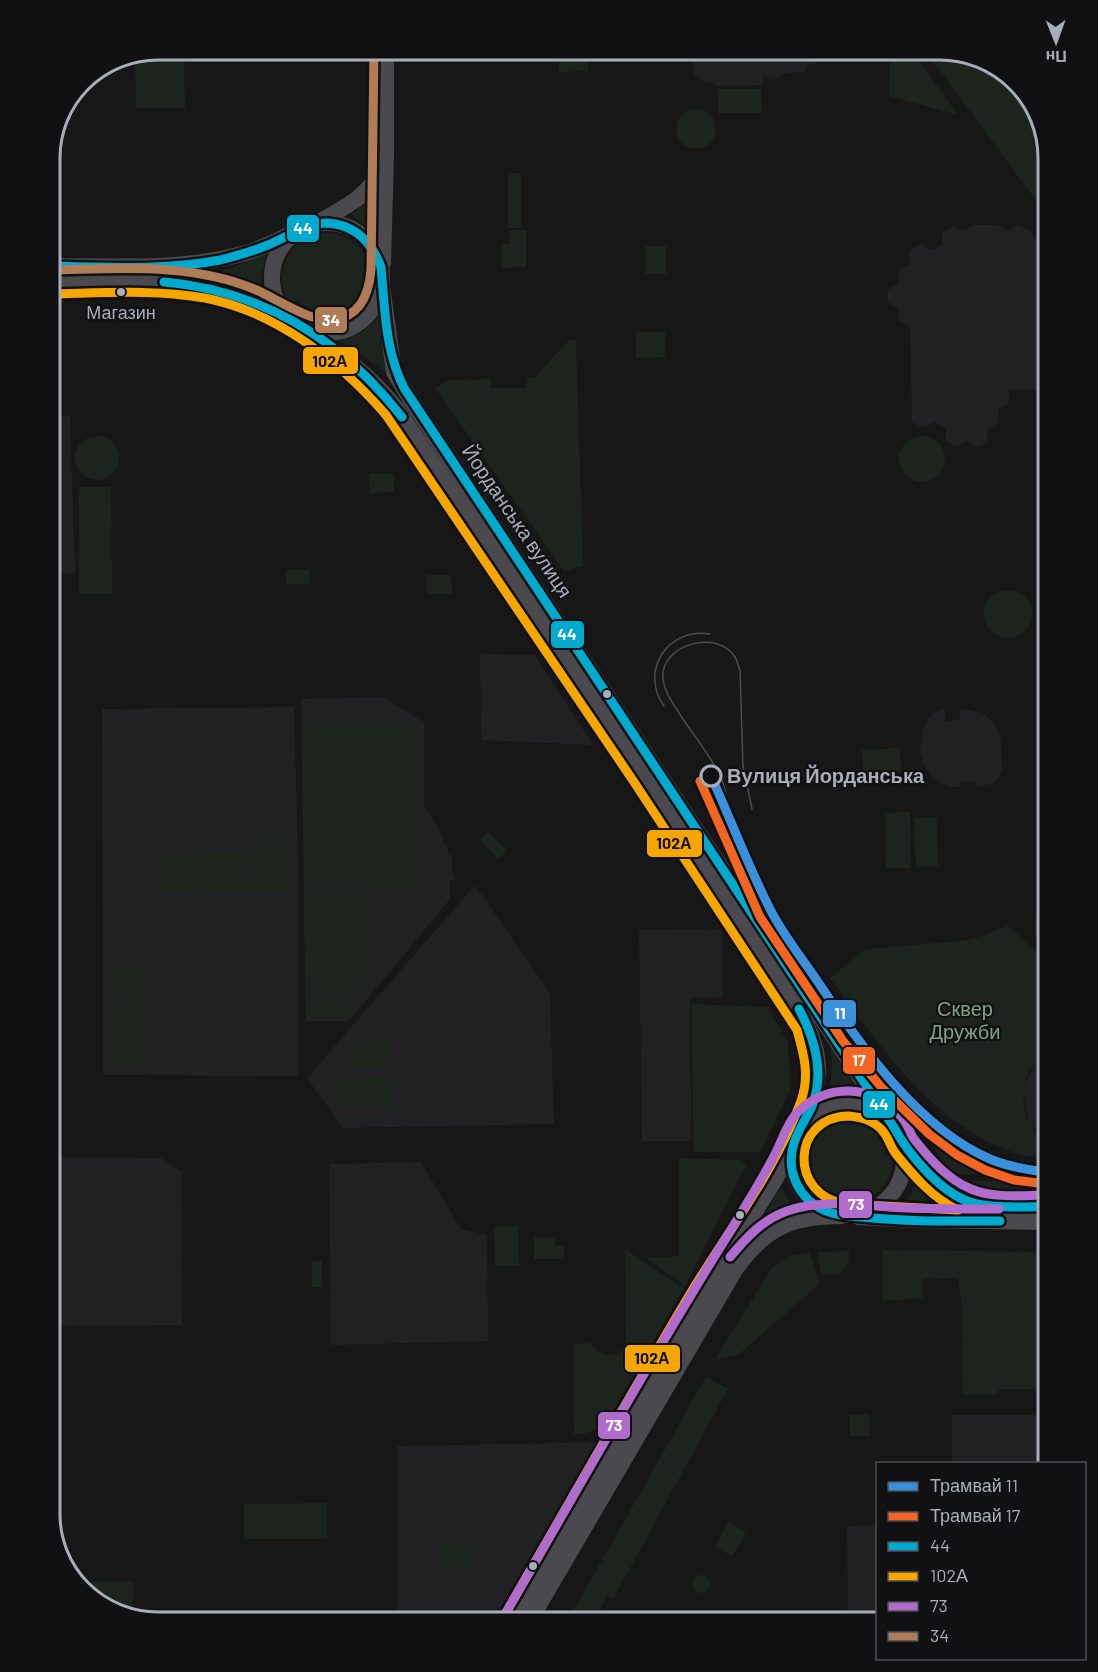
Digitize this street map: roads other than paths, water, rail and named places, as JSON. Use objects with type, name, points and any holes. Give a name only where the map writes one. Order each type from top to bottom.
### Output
[{"type":"main road","name":"Йорданська вулиця","points":[[386,60],[382,281],[394,372],[800,982],[893,1126]]},
{"type":"main road","name":"Йорданська вулиця","points":[[316,224],[361,196],[378,178],[386,155]]},
{"type":"main road","points":[[60,266],[169,266],[213,261],[244,254],[316,224],[335,223],[361,234],[374,249],[381,267],[382,281],[374,307],[359,323],[339,332],[316,332],[306,329],[237,295],[211,287],[168,282],[60,282]]},
{"type":"main road","points":[[289,319],[275,298],[272,273],[280,249],[298,231]]},
{"type":"main road","name":"Йорданська вулиця","points":[[306,329],[359,368],[381,389],[396,408],[797,1006],[808,1025],[819,1072],[812,1105],[799,1130]]},
{"type":"main road","points":[[520,1612],[701,1299],[776,1178],[799,1130],[811,1116],[827,1106],[845,1103],[863,1105],[880,1113],[893,1126],[902,1143],[943,1187],[976,1204],[1038,1207]]},
{"type":"main road","points":[[792,1148],[791,1167],[797,1185],[808,1200],[823,1210],[844,1216],[865,1213],[881,1205],[893,1193],[901,1178],[904,1161],[902,1143]]},
{"type":"main road","points":[[535,1612],[735,1270],[763,1237],[782,1226],[815,1216],[1038,1222]]},
{"type":"tram line","points":[[664,706],[657,693],[655,679],[656,666],[662,654],[670,644],[682,637],[710,634]]},
{"type":"tram line","points":[[730,819],[721,778],[672,703],[664,684],[664,667],[670,657],[679,649],[691,644],[716,643],[727,648],[735,657],[740,670],[743,766],[752,809]]},
{"type":"tram line","name":"11","points":[[711,776],[775,919],[872,1058],[915,1106],[964,1145],[1004,1164],[1038,1171]]},
{"type":"tram line","name":"17","points":[[700,781],[760,917],[843,1041],[882,1088],[929,1134],[957,1155],[985,1170],[1014,1180],[1038,1183]]},
{"type":"place","name":"Магазин","points":[[121,292]]},
{"type":"place","name":"Вулиця Йорданська","points":[[711,776]]},
{"type":"park label","name":"Сквер Дружби","points":[[965,1020]]}]
